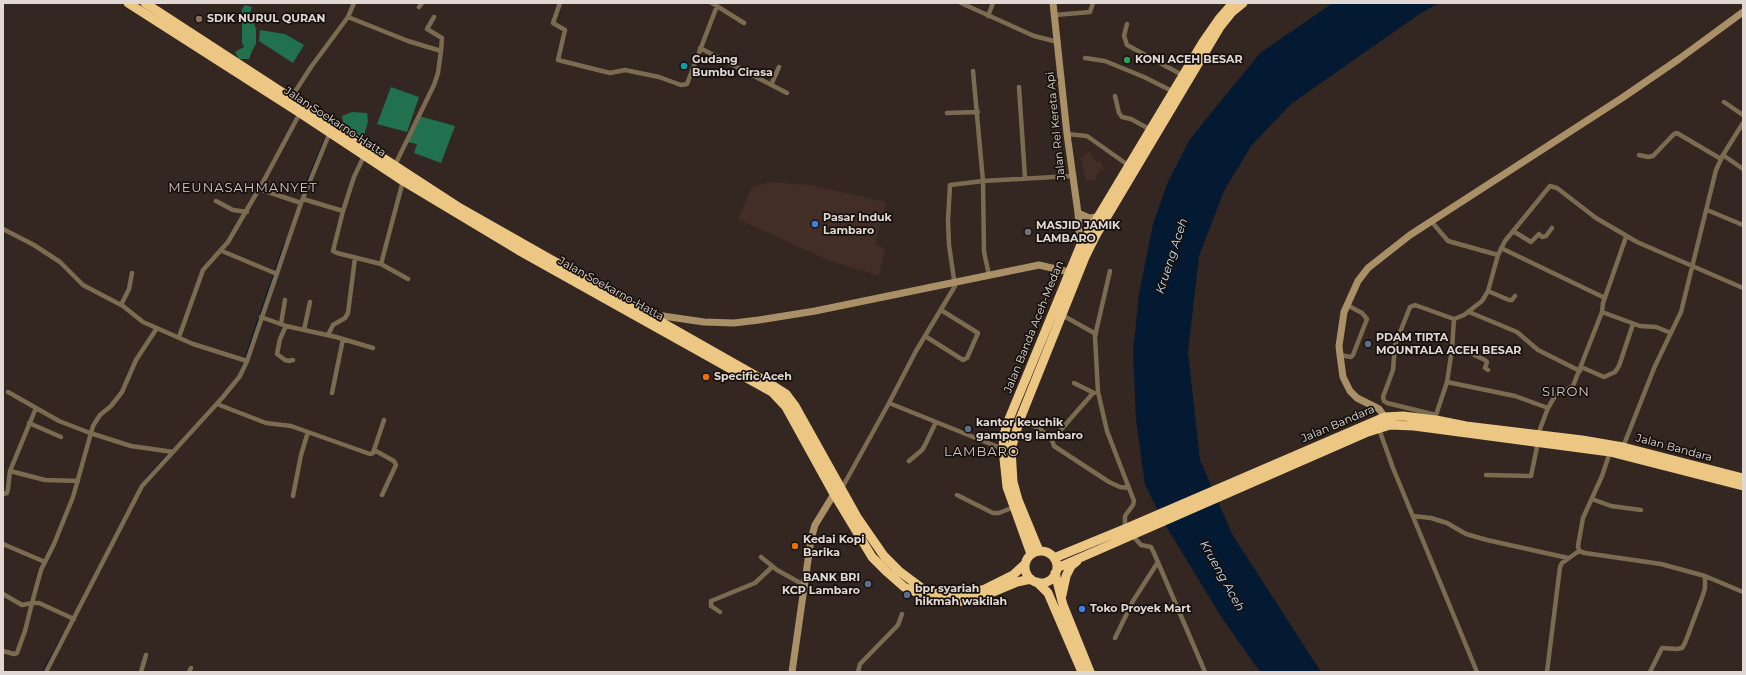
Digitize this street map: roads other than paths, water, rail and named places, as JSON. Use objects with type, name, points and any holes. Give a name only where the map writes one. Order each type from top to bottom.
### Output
[{"type":"highway","name":"Jalan Soekarno-Hatta","points":[[128,3],[169,24],[291,98],[324,124],[460,208],[576,278],[772,392],[786,406],[817,455],[838,491],[858,534],[880,566],[904,587],[924,597],[936,601],[946,602],[976,599],[1017,582],[1034,580]]},
{"type":"highway","name":"Jalan Soekarno-Hatta","points":[[145,3],[169,24],[300,113],[324,124],[330,132],[403,181],[506,243],[563,270]]},
{"type":"highway","name":"Jalan Banda Aceh-Medan","points":[[1035,552],[1013,482],[1011,449],[1020,419],[1085,257],[1096,235],[1174,92],[1213,28],[1233,3]]},
{"type":"highway","name":"Jalan Banda Aceh-Medan","points":[[1035,552],[1014,507],[1007,487],[1003,449],[1004,435],[1007,424],[1080,247],[1128,164],[1155,127],[1220,27],[1232,12],[1243,3]]},
{"type":"highway","name":"Jalan Soekarno-Hatta","points":[[576,278],[647,314],[786,394],[795,406],[817,455]]},
{"type":"highway","name":"Jalan Bandara","points":[[1056,570],[1147,524],[1368,428],[1385,417],[1403,416],[1436,418],[1465,430]]},
{"type":"highway","name":"Jalan Bandara","points":[[1368,428],[1379,429],[1390,425],[1402,425],[1465,430],[1623,447],[1743,478]]},
{"type":"highway","name":"Jalan Bandara","points":[[1538,438],[1610,452],[1743,486]]},
{"type":"highway","name":"Jalan Soekarno-Hatta","points":[[838,491],[884,556],[899,571],[923,589],[933,593],[953,595],[985,589],[1014,575],[1025,564]]},
{"type":"highway","name":"Jalan Bandara","points":[[1054,558],[1130,532]]},
{"type":"highway","points":[[1082,672],[1048,593],[1026,572],[1025,564],[1035,552],[1046,552],[1054,558],[1062,605],[1090,672]]},
{"type":"highway","points":[[1062,605],[1061,591],[1066,576],[1071,566],[1083,556]]},
{"type":"highway","points":[[1034,580],[1048,581],[1056,570]]},
{"type":"street","points":[[291,98],[311,67],[348,17],[354,3]]},
{"type":"street","points":[[560,3],[553,23],[565,30],[557,58],[562,62],[610,73],[625,70],[659,77],[681,85],[687,84],[714,5],[744,23]]},
{"type":"street","points":[[961,3],[1045,40],[1058,42]]},
{"type":"street","points":[[988,16],[992,3]]},
{"type":"street","name":"Jalan Rel Kereta Api","points":[[1053,3],[1067,134],[1078,213],[1080,247]]},
{"type":"street","points":[[1055,15],[1090,12],[1093,3]]},
{"type":"street","points":[[1385,417],[1379,409],[1357,398],[1350,392],[1343,377],[1340,356],[1339,346],[1346,305],[1358,281],[1368,268],[1382,256],[1431,221],[1679,60],[1743,12]]},
{"type":"street","points":[[348,17],[408,41],[441,51]]},
{"type":"street","points":[[394,167],[437,77],[442,38],[427,29],[434,17]]},
{"type":"street","points":[[1127,24],[1124,36],[1127,45],[1184,76]]},
{"type":"street","points":[[700,48],[787,93]]},
{"type":"street","points":[[1085,58],[1104,61],[1144,77],[1174,92]]},
{"type":"street","points":[[771,85],[779,68]]},
{"type":"street","points":[[973,71],[978,112],[984,252],[988,275]]},
{"type":"street","points":[[1019,87],[1025,178]]},
{"type":"street","points":[[1115,96],[1119,113],[1122,117],[1155,127]]},
{"type":"street","points":[[1724,102],[1743,115]]},
{"type":"street","points":[[947,113],[978,112]]},
{"type":"street","points":[[179,337],[203,270],[209,262],[222,251],[247,212],[300,113]]},
{"type":"street","points":[[1623,447],[1680,312],[1716,170],[1722,157],[1743,123]]},
{"type":"street","points":[[46,672],[72,618],[136,495],[157,468],[217,404],[240,376],[262,317],[274,273],[300,202],[330,132]]},
{"type":"street","points":[[1639,155],[1648,157],[1653,156],[1674,134],[1677,133],[1743,169]]},
{"type":"street","points":[[1067,134],[1087,136],[1128,164]]},
{"type":"street","points":[[364,156],[354,178],[343,211],[333,250],[337,253],[354,258],[381,264],[408,279]]},
{"type":"street","points":[[792,672],[811,539],[815,525],[838,491],[890,403],[925,336],[953,291],[955,282],[950,259],[948,187],[953,184],[982,181],[1072,176]]},
{"type":"street","points":[[381,264],[403,181]]},
{"type":"street","points":[[1379,409],[1384,401],[1383,397],[1393,370],[1395,345],[1410,307],[1415,306],[1454,319],[1469,312],[1482,301],[1488,291],[1501,248],[1548,187],[1551,186],[1557,188],[1596,218],[1626,236],[1692,267],[1743,288]]},
{"type":"street","points":[[259,190],[300,202],[343,211]]},
{"type":"street","points":[[216,201],[233,210],[247,212]]},
{"type":"street","points":[[1707,210],[1743,225]]},
{"type":"street","points":[[1078,213],[1089,218],[1097,217]]},
{"type":"street","points":[[1431,221],[1448,241],[1498,256]]},
{"type":"street","points":[[1513,231],[1531,242],[1539,234],[1542,237],[1546,236],[1552,228]]},
{"type":"street","points":[[3,229],[34,245],[60,262],[83,285],[120,305],[143,322],[194,344],[245,360]]},
{"type":"street","points":[[1486,475],[1531,476],[1538,438],[1548,408],[1555,396],[1573,386],[1602,312],[1605,298],[1626,236]]},
{"type":"street","points":[[1501,248],[1605,298]]},
{"type":"street","points":[[222,251],[274,273]]},
{"type":"street","points":[[328,335],[333,325],[345,318],[348,313],[354,258]]},
{"type":"street","points":[[647,314],[704,322],[747,322],[815,311],[1039,265],[1069,272]]},
{"type":"street","points":[[1110,271],[1096,334],[1098,392],[1107,431],[1134,500],[1133,505],[1125,516],[1125,524],[1141,545],[1151,547],[1205,672]]},
{"type":"street","points":[[120,305],[129,289],[132,273]]},
{"type":"street","points":[[1488,291],[1509,300],[1512,300],[1515,296]]},
{"type":"street","points":[[285,300],[283,325],[277,350],[278,354],[286,360],[293,360]]},
{"type":"street","points":[[304,330],[310,302]]},
{"type":"street","points":[[1340,356],[1351,357],[1353,355],[1367,318],[1346,305]]},
{"type":"street","points":[[925,336],[963,360],[967,358],[978,333],[941,310]]},
{"type":"street","points":[[1469,312],[1517,332],[1538,350],[1580,369],[1604,377],[1615,372],[1619,366],[1633,324]]},
{"type":"street","points":[[1602,312],[1633,324],[1644,327],[1656,327],[1671,333]]},
{"type":"street","points":[[1062,316],[1096,334]]},
{"type":"street","points":[[262,317],[283,325],[328,335],[373,348]]},
{"type":"street","points":[[1384,401],[1436,418],[1447,382],[1452,349],[1454,319]]},
{"type":"street","points":[[3,651],[14,654],[18,653],[45,562],[54,544],[78,481],[90,433],[96,420],[111,406],[122,392],[136,360],[156,328]]},
{"type":"street","points":[[332,393],[341,356],[343,339]]},
{"type":"street","points":[[1452,349],[1468,352],[1485,360],[1487,362],[1485,368],[1488,370]]},
{"type":"street","points":[[1074,382],[1093,393]]},
{"type":"street","points":[[1447,382],[1515,396],[1548,408]]},
{"type":"street","points":[[8,392],[59,421],[90,433],[131,446],[173,452]]},
{"type":"street","points":[[1052,440],[1093,393],[1098,392]]},
{"type":"street","points":[[890,403],[1003,449]]},
{"type":"street","points":[[217,404],[266,423],[288,425],[370,454],[373,453],[384,420]]},
{"type":"street","points":[[3,494],[8,490],[10,471],[36,408]]},
{"type":"street","points":[[1020,419],[1040,429],[1052,440],[1054,446],[1093,472],[1120,487],[1129,488]]},
{"type":"street","points":[[909,461],[922,450],[936,422]]},
{"type":"street","points":[[30,423],[61,438]]},
{"type":"street","points":[[1379,429],[1393,468],[1477,672]]},
{"type":"street","points":[[293,496],[301,455],[308,432]]},
{"type":"street","points":[[374,450],[394,462],[396,465],[382,496]]},
{"type":"street","points":[[1579,551],[1578,546],[1583,518],[1592,500],[1610,452]]},
{"type":"street","points":[[10,471],[45,480],[78,481]]},
{"type":"street","points":[[957,495],[993,513],[999,513],[1014,507]]},
{"type":"street","points":[[1592,500],[1612,506],[1641,510]]},
{"type":"street","points":[[1414,516],[1431,518],[1447,523],[1466,534],[1487,540],[1568,558]]},
{"type":"street","points":[[3,544],[45,562]]},
{"type":"street","points":[[1547,672],[1560,567],[1562,563],[1579,551],[1661,564],[1705,576],[1743,592]]},
{"type":"street","points":[[761,557],[772,567],[804,585]]},
{"type":"street","points":[[1115,638],[1133,601],[1158,562]]},
{"type":"street","points":[[720,612],[711,606],[711,601],[755,583],[772,567]]},
{"type":"street","points":[[1650,672],[1662,648],[1682,648],[1685,643],[1703,596],[1705,576]]},
{"type":"street","points":[[3,594],[22,605],[39,603],[72,618]]},
{"type":"street","points":[[858,672],[860,664],[898,625],[902,614]]},
{"type":"street","points":[[141,672],[146,655]]},
{"type":"water","name":"Krueng Aceh","points":[[1333,3],[1439,3],[1421,13],[1291,104],[1251,146],[1224,191],[1199,256],[1188,352],[1200,460],[1232,534],[1321,672],[1260,672],[1220,615],[1166,526],[1145,485],[1136,419],[1133,351],[1139,294],[1153,224],[1167,184],[1190,139],[1260,53]]},
{"type":"waterway","points":[[305,186],[326,136]]},
{"type":"waterway","points":[[275,271],[285,242]]},
{"type":"waterway","points":[[242,367],[274,274]]},
{"type":"waterway","points":[[146,478],[169,453]]},
{"type":"waterway","points":[[43,672],[64,633]]},
{"type":"place","name":"SDIK NURUL QURAN","points":[[199,19]]},
{"type":"place","name":"KONI ACEH BESAR","points":[[1127,60]]},
{"type":"place","name":"Gudang Bumbu Cirasa","points":[[684,66]]},
{"type":"place","name":"Pasar Induk Lambaro","points":[[815,224]]},
{"type":"place","name":"MASJID JAMIK LAMBARO","points":[[1028,232]]},
{"type":"place","name":"PDAM TIRTA MOUNTALA ACEH BESAR","points":[[1368,344]]},
{"type":"place","name":"Specific Aceh","points":[[706,377]]},
{"type":"place","name":"kantor keuchik gampong lambaro","points":[[968,429]]},
{"type":"place","name":"Kedai Kopi Barika","points":[[795,546]]},
{"type":"place","name":"BANK BRI KCP Lambaro","points":[[868,584]]},
{"type":"place","name":"bpr syariah hikmah wakilah","points":[[907,595]]},
{"type":"place","name":"Toko Proyek Mart","points":[[1082,609]]},
{"type":"district","name":"MEUNASAHMANYET","points":[[243,188]]},
{"type":"district","name":"SIRON","points":[[1566,392]]},
{"type":"district","name":"LAMBARO","points":[[982,452]]}]
